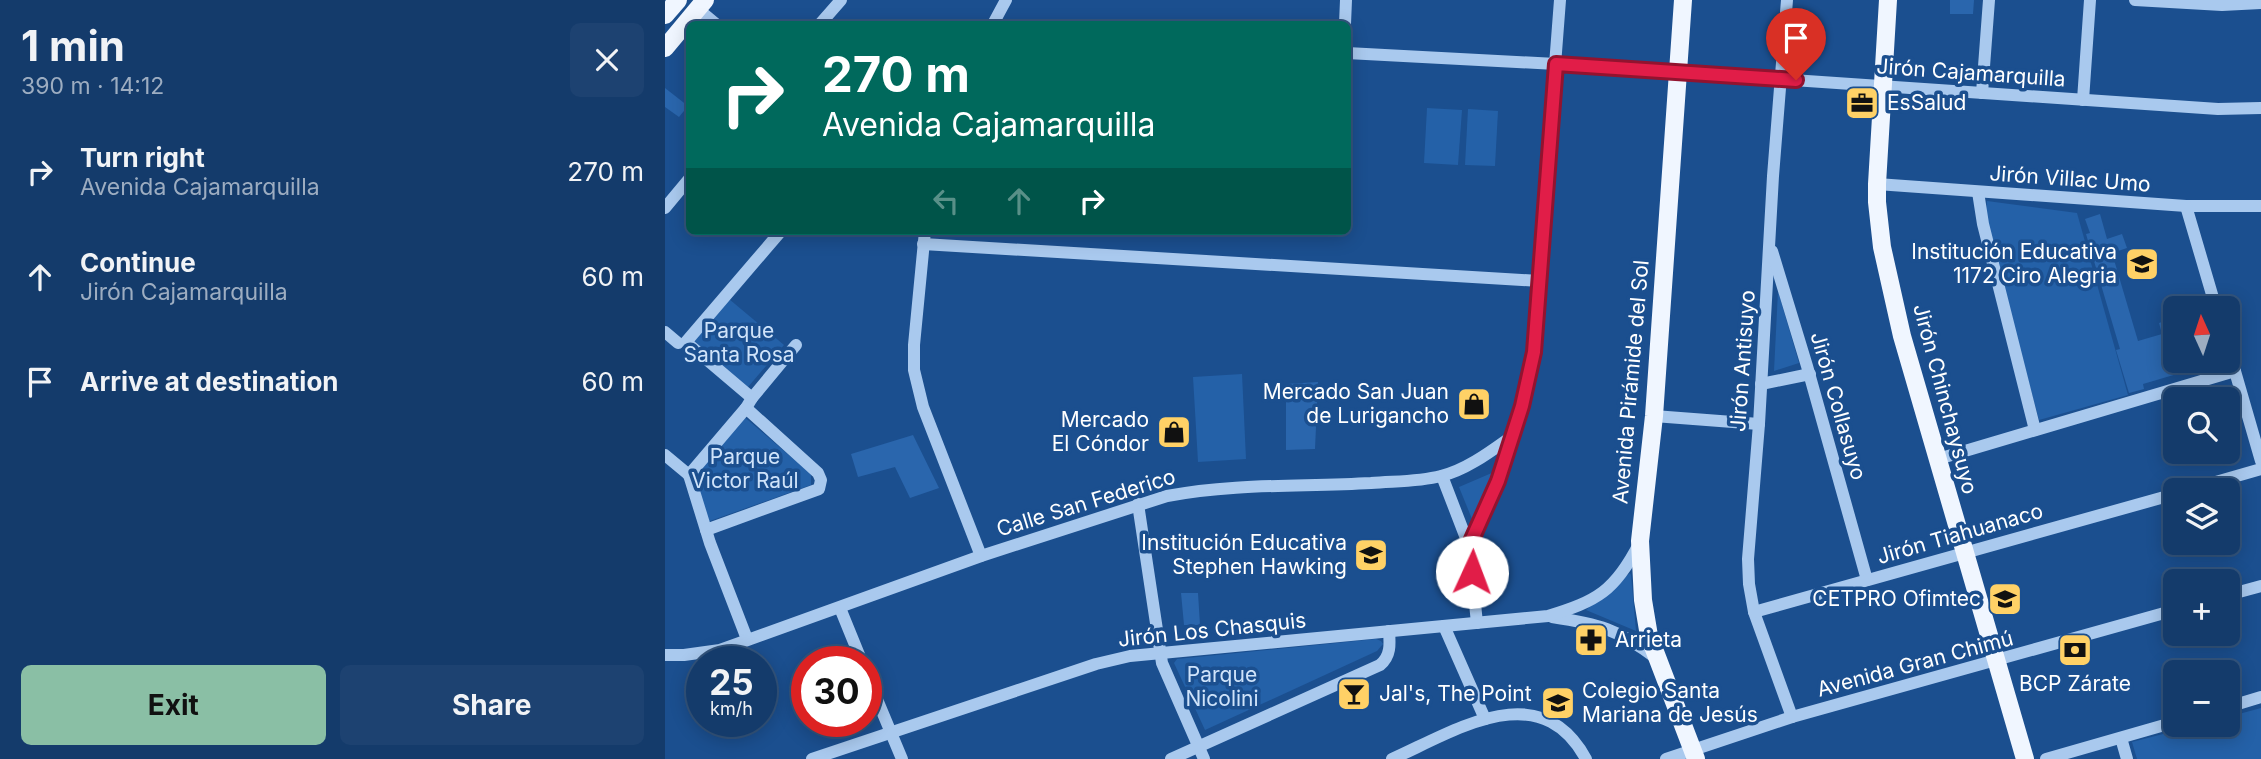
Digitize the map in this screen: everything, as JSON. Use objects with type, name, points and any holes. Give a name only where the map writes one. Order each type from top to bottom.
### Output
[{"type":"main road","points":[[665,15],[678,0]]},
{"type":"main road","name":"Avenida Pirámide del Sol","points":[[1683,0],[1654,416],[1640,541],[1644,609],[1650,636],[1694,754]]},
{"type":"main road","name":"Jirón Chinchaysuyo","points":[[1888,0],[1877,184],[1879,227],[1902,336],[2025,759]]},
{"type":"main road","points":[[688,21],[701,5]]},
{"type":"main road","points":[[665,48],[686,23]]},
{"type":"street","points":[[823,21],[841,0]]},
{"type":"street","points":[[995,21],[1006,0]]},
{"type":"street","points":[[1345,21],[1346,0]]},
{"type":"street","points":[[1469,546],[1498,481],[1522,406],[1534,352],[1560,0]]},
{"type":"street","name":"Jirón Antisuyo","points":[[1787,0],[1748,559],[1749,584],[1755,612],[1792,717]]},
{"type":"street","points":[[1982,93],[1989,0]]},
{"type":"street","points":[[2083,100],[2089,0]]},
{"type":"street","points":[[2135,0],[2222,5],[2261,3]]},
{"type":"street","points":[[701,5],[714,21]]},
{"type":"street","name":"Jirón Cajamarquilla","points":[[1351,53],[1556,64],[2083,100],[2261,108]]},
{"type":"street","points":[[665,208],[686,183]]},
{"type":"street","name":"Jirón Villac Umo","points":[[1877,184],[2186,206],[2261,206]]},
{"type":"street","points":[[1978,192],[1983,224],[2035,430]]},
{"type":"street","points":[[2186,206],[2212,296]]},
{"type":"street","points":[[682,342],[777,235]]},
{"type":"street","points":[[981,556],[923,407],[916,381],[914,345],[924,238],[1539,281]]},
{"type":"street","name":"Jirón Collasuyo","points":[[1770,244],[1810,374],[1867,580]]},
{"type":"street","points":[[665,332],[682,342],[749,403],[818,473],[821,485],[819,489],[706,530]]},
{"type":"street","points":[[689,475],[796,345]]},
{"type":"street","points":[[1938,459],[2228,373]]},
{"type":"street","points":[[2236,373],[2261,461]]},
{"type":"street","points":[[1761,384],[1810,374]]},
{"type":"street","points":[[1654,416],[1759,424]]},
{"type":"street","name":"Calle San Federico","points":[[665,655],[702,654],[720,650],[981,556],[1167,496],[1197,490],[1357,484],[1442,476],[1467,465],[1511,437]]},
{"type":"street","points":[[665,455],[689,475],[706,530],[747,639]]},
{"type":"street","points":[[2230,478],[2261,469]]},
{"type":"street","points":[[1442,476],[1469,546],[1477,623]]},
{"type":"street","name":"Jirón Tiahuanaco","points":[[1755,612],[2163,497]]},
{"type":"street","points":[[1138,504],[1162,663],[1201,753]]},
{"type":"street","name":"Jirón Los Chasquis","points":[[812,759],[1096,664],[1129,656],[1548,616],[1582,606],[1600,596],[1617,580],[1640,541]]},
{"type":"street","points":[[2240,592],[2261,586]]},
{"type":"street","points":[[840,608],[855,646]]},
{"type":"street","name":"Avenida Gran Chimú","points":[[1666,759],[1694,754],[1792,717],[2163,613]]},
{"type":"street","name":"Jirón Los Chasquis","points":[[1548,616],[1608,628],[1640,645],[1657,659]]},
{"type":"street","points":[[1444,626],[1485,719]]},
{"type":"street","points":[[1171,759],[1201,753],[1380,665],[1389,650],[1389,631]]},
{"type":"street","points":[[2240,703],[2261,697]]},
{"type":"street","points":[[882,712],[902,759]]},
{"type":"street","points":[[1392,759],[1485,719],[1506,713],[1524,713],[1567,732],[1586,759]]},
{"type":"street","points":[[2046,759],[2163,726]]},
{"type":"street","points":[[2121,738],[2127,759]]},
{"type":"green space","points":[[1427,108],[1462,110],[1458,165],[1424,163]]},
{"type":"green space","points":[[1468,109],[1498,111],[1495,166],[1465,165]]},
{"type":"green space","points":[[1987,201],[2077,213],[2128,395],[2039,420],[1985,220]]},
{"type":"green space","points":[[1778,291],[1799,363],[1774,371]]},
{"type":"green space","name":"Parque Santa Rosa","points":[[729,299],[784,345],[748,387],[694,341]]},
{"type":"green space","points":[[1242,374],[1246,459],[1198,462],[1193,377]]},
{"type":"green space","name":"Parque Victor Raúl","points":[[742,415],[811,474],[811,485],[707,522],[692,476]]},
{"type":"green space","points":[[1494,472],[1474,524],[1459,487]]},
{"type":"green space","points":[[1630,573],[1631,575],[1636,631],[1586,610]]},
{"type":"green space","name":"Parque Nicolini","points":[[1376,639],[1383,644],[1377,651],[1205,730],[1174,663],[1177,659]]},
{"type":"green space","points":[[2261,708],[2261,759],[2137,759],[2132,742],[2163,734],[2163,737],[2240,737],[2240,714]]},
{"type":"building","points":[[1950,0],[1974,0],[1973,14],[1950,14]]},
{"type":"building","points":[[665,88],[686,104],[679,117],[665,107]]},
{"type":"building","points":[[2100,214],[2107,239],[2122,234],[2127,248],[2112,253],[2138,341],[2162,334],[2159,323],[2163,322],[2163,373],[2180,373],[2143,384],[2144,389],[2129,393],[2116,350],[2120,349],[2086,234],[2090,233],[2085,219]]},
{"type":"building","points":[[1318,382],[1315,449],[1286,450],[1286,384]]},
{"type":"building","points":[[913,435],[939,488],[910,498],[895,467],[858,477],[851,454]]},
{"type":"building","points":[[1181,593],[1198,593],[1200,625],[1184,625]]},
{"type":"place","name":"EsSalud","points":[[1862,103]]},
{"type":"place","name":"Institución Educativa 1172 Ciro Alegria","points":[[2142,264]]},
{"type":"place","name":"Mercado San Juan de Lurigancho","points":[[1474,404]]},
{"type":"place","name":"Mercado El Cóndor","points":[[1174,432]]},
{"type":"place","name":"Institución Educativa Stephen Hawking","points":[[1371,555]]},
{"type":"place","name":"CETPRO Ofimtec","points":[[2005,599]]},
{"type":"place","name":"Arrieta","points":[[1591,640]]},
{"type":"place","name":"BCP Zárate","points":[[2075,650]]},
{"type":"place","name":"Jal's, The Point","points":[[1354,694]]},
{"type":"place","name":"Colegio Santa Mariana de Jesús","points":[[1558,703]]},
{"type":"route","points":[[1472,572],[1469,546],[1498,481],[1522,406],[1534,352],[1556,64],[1796,80]]}]
